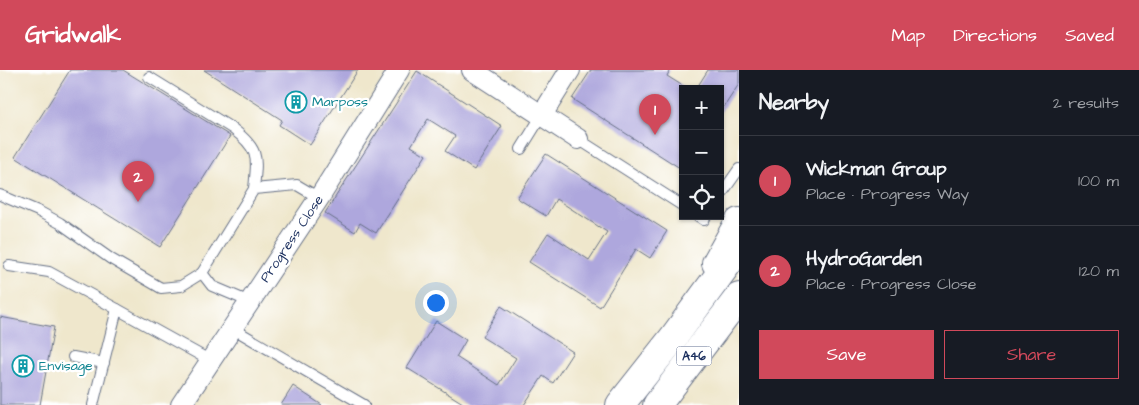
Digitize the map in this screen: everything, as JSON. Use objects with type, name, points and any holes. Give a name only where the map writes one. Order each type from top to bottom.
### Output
[{"type":"highway","points":[[673,338],[739,222]]},
{"type":"highway","name":"A46","points":[[620,405],[673,338],[739,248]]},
{"type":"highway","name":"A46","points":[[657,405],[736,301]]},
{"type":"street","name":"Progress Close","points":[[181,405],[319,198],[399,70]]},
{"type":"street","points":[[472,70],[578,139]]},
{"type":"street","points":[[542,115],[570,70]]},
{"type":"lane","points":[[0,195],[46,215],[111,259],[161,288],[181,286],[202,273],[254,189],[257,158],[246,139],[233,129],[149,77]]},
{"type":"lane","points":[[521,149],[542,115]]},
{"type":"lane","points":[[578,139],[679,203]]},
{"type":"lane","points":[[724,190],[739,169]]},
{"type":"lane","points":[[254,189],[296,185],[319,198]]},
{"type":"lane","points":[[9,266],[49,272],[210,360]]},
{"type":"lane","points":[[202,273],[212,286],[250,302]]},
{"type":"lane","points":[[93,405],[117,309]]},
{"type":"lane","points":[[232,328],[364,405]]},
{"type":"lane","points":[[73,357],[104,363]]},
{"type":"building","points":[[70,70],[123,70],[230,136],[160,247],[15,157]]},
{"type":"building","name":"Marposs","points":[[204,70],[358,70],[310,145],[279,125],[282,120]]},
{"type":"building","points":[[591,70],[670,70],[667,76],[681,85],[679,85],[679,167],[572,99]]},
{"type":"building","points":[[708,70],[739,70],[739,84],[724,107],[724,85],[699,85]]},
{"type":"building","points":[[417,71],[502,126],[474,170],[445,151],[455,136],[428,119],[411,146],[426,155],[376,233],[360,223],[355,232],[325,213]]},
{"type":"building","points":[[546,154],[667,231],[650,258],[636,249],[600,307],[529,262],[548,233],[589,260],[607,232],[556,199],[546,216],[517,198]]},
{"type":"building","points":[[501,306],[573,352],[553,383],[543,376],[524,405],[466,405],[407,368],[436,321],[466,340],[456,357],[499,385],[516,358],[482,337]]},
{"type":"building","name":"Envisage","points":[[0,317],[54,327],[40,405],[0,405]]},
{"type":"building","points":[[293,386],[322,405],[281,405]]},
{"type":"place","name":"Marposs","points":[[296,102]]},
{"type":"place","name":"Wickman Group","points":[[655,135]]},
{"type":"place","name":"HydroGarden","points":[[138,202]]},
{"type":"place","name":"Envisage","points":[[23,366]]}]
